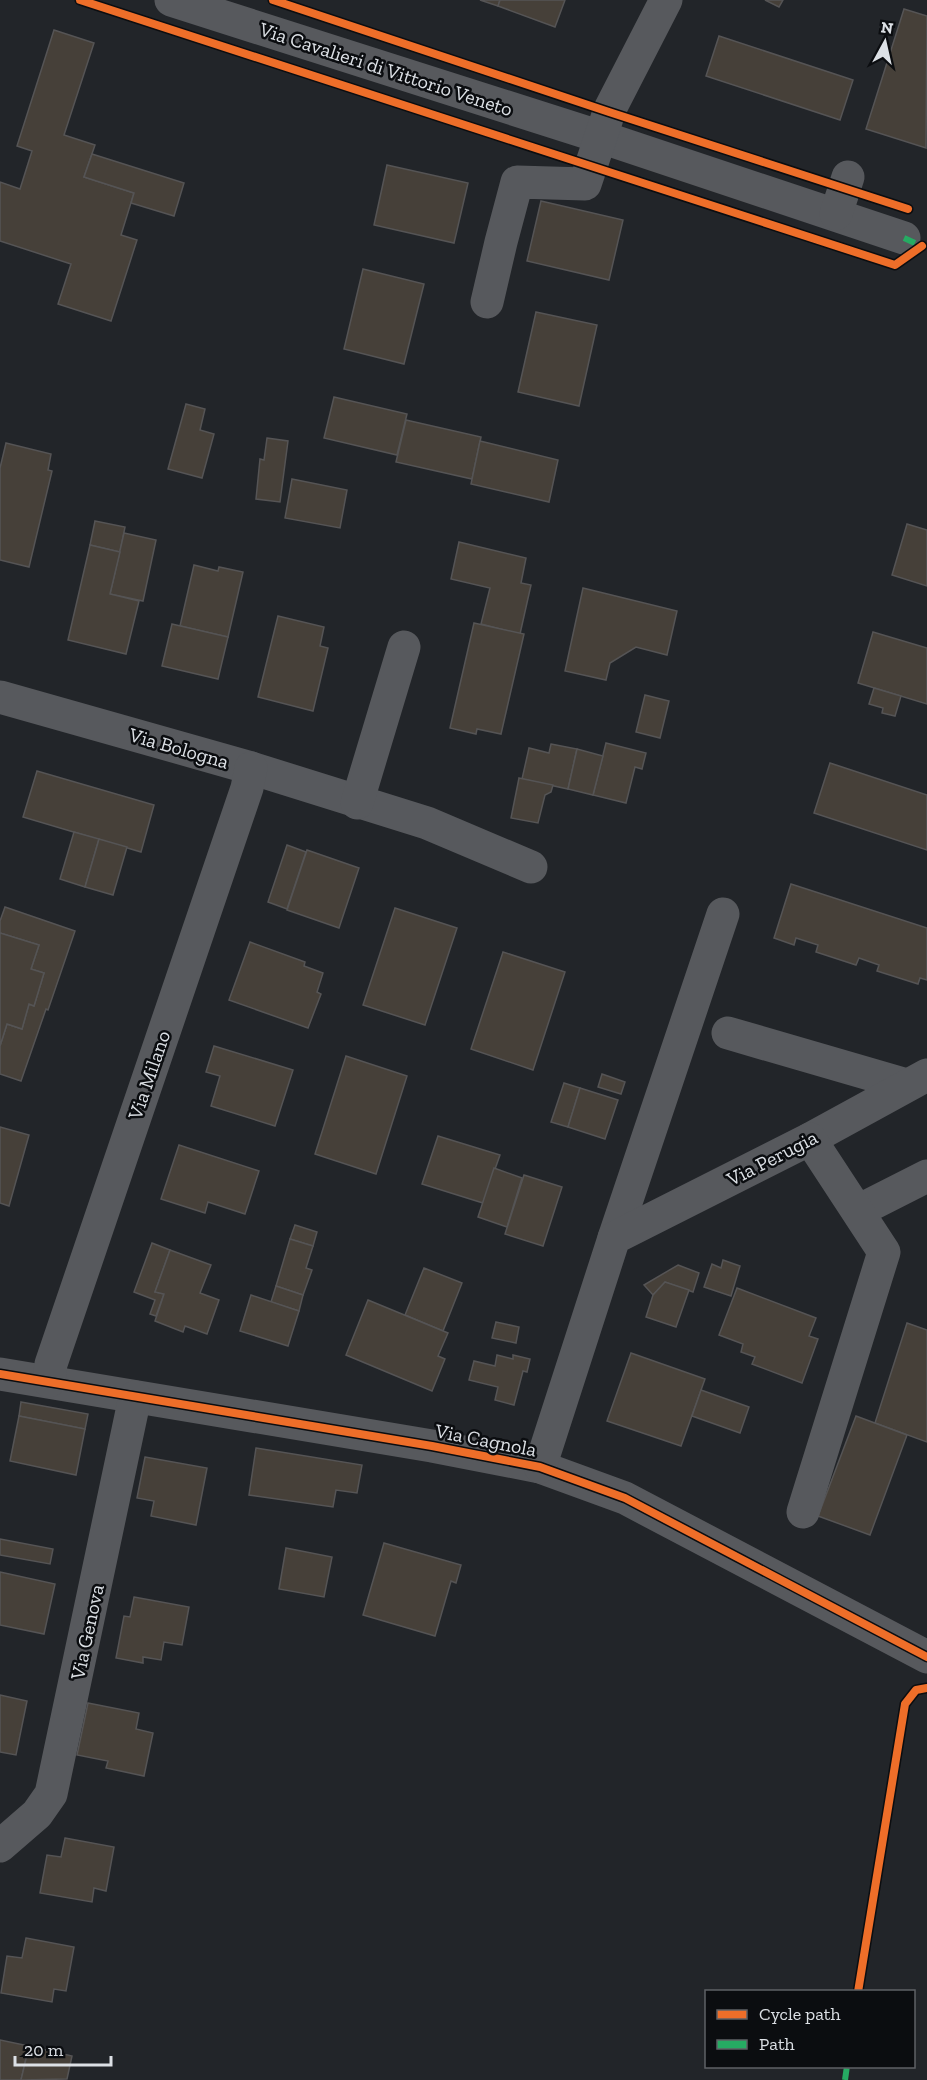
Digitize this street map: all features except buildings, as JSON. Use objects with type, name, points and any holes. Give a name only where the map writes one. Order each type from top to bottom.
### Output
[{"type":"street","name":"Via Cavalieri di Vittorio Veneto","points":[[171,0],[601,137],[904,238]]},
{"type":"street","points":[[487,302],[517,182],[585,184],[610,109],[666,0]]},
{"type":"street","points":[[836,214],[848,177]]},
{"type":"street","points":[[357,803],[404,647]]},
{"type":"street","name":"Via Bologna","points":[[0,697],[251,768],[427,823],[531,867]]},
{"type":"street","name":"Via Milano","points":[[49,1381],[51,1364],[243,800],[251,768]]},
{"type":"street","points":[[540,1467],[723,914]]},
{"type":"street","points":[[728,1033],[917,1080]]},
{"type":"street","name":"Via Perugia","points":[[615,1238],[810,1139],[917,1080]]},
{"type":"street","points":[[803,1512],[884,1252],[810,1139]]},
{"type":"street","points":[[858,1211],[927,1176]]},
{"type":"street","name":"Via Cagnola","points":[[0,1374],[432,1446],[540,1467],[625,1498],[927,1657]]},
{"type":"street","name":"Via Genova","points":[[5,1833],[37,1814],[51,1794],[135,1397]]},
{"type":"marked path","points":[[904,238],[924,247]]},
{"type":"marked path","points":[[845,2080],[847,2068]]},
{"type":"cycle path","points":[[80,0],[895,265],[922,246]]},
{"type":"cycle path","points":[[273,0],[908,209]]},
{"type":"cycle path","points":[[0,1374],[432,1446],[540,1467],[625,1498],[927,1657]]},
{"type":"cycle path","points":[[858,1990],[905,1704],[916,1690],[927,1688]]}]
